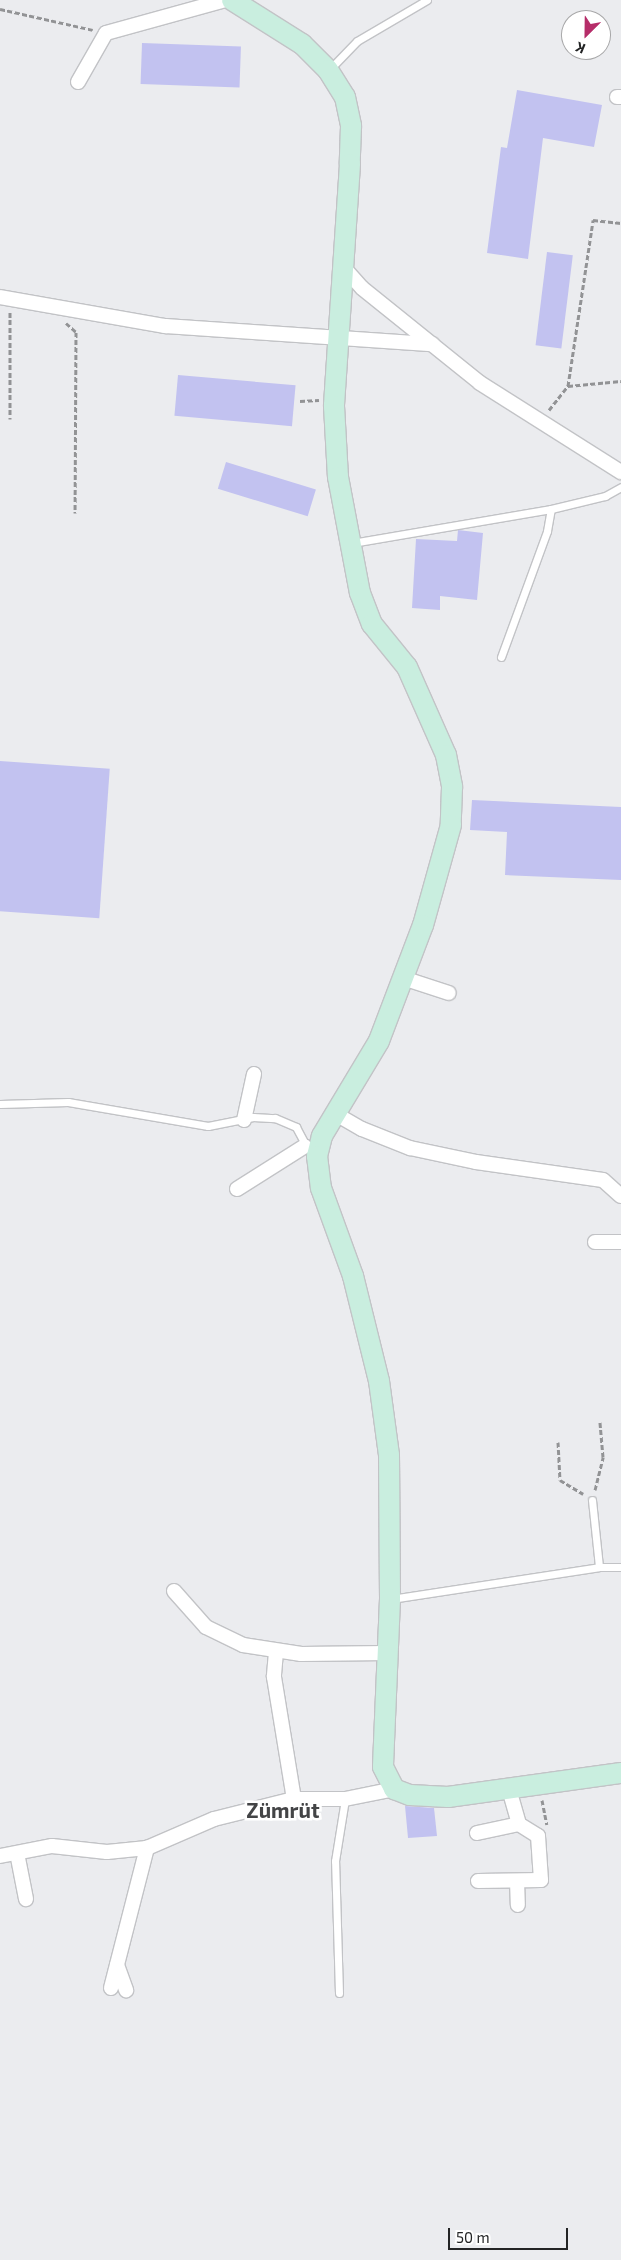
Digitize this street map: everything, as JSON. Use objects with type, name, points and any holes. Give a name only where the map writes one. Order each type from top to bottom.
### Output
[{"type":"street","points":[[78,82],[106,33],[226,0]]},
{"type":"street","points":[[232,0],[302,44],[328,70],[345,97],[351,126],[345,269],[334,406],[338,477],[360,593],[372,624],[407,667],[446,755],[452,787],[451,825],[423,926],[379,1041],[357,1082],[334,1113],[322,1136],[311,1151],[237,1188]]},
{"type":"street","points":[[345,269],[362,288],[480,383],[621,472]]},
{"type":"street","points":[[5,298],[165,326],[432,344]]},
{"type":"street","points":[[403,978],[449,993]]},
{"type":"street","points":[[244,1120],[254,1074]]},
{"type":"street","points":[[334,1113],[362,1129],[410,1148],[476,1162],[603,1180],[621,1196]]},
{"type":"street","points":[[311,1151],[321,1188],[354,1276],[379,1382],[389,1455],[390,1599],[383,1767],[394,1789]]},
{"type":"street","points":[[595,1242],[621,1242]]},
{"type":"street","points":[[174,1591],[212,1631],[243,1645],[276,1652],[387,1653]]},
{"type":"street","points":[[276,1652],[274,1677],[294,1800]]},
{"type":"street","points":[[0,1856],[52,1846],[107,1852],[147,1848],[214,1819],[294,1800],[344,1800],[394,1789],[410,1795],[448,1797],[621,1773]]},
{"type":"street","points":[[478,1881],[541,1880],[538,1836],[519,1824],[509,1790]]},
{"type":"street","points":[[478,1833],[519,1824]]},
{"type":"street","points":[[111,1988],[147,1848]]},
{"type":"street","points":[[17,1853],[26,1899]]},
{"type":"street","points":[[517,1881],[518,1905]]},
{"type":"street","points":[[117,1964],[126,1990]]},
{"type":"lane","points":[[328,70],[357,41],[427,0]]},
{"type":"lane","points":[[350,543],[551,509],[605,496],[621,487]]},
{"type":"lane","points":[[501,657],[547,531],[551,509]]},
{"type":"lane","points":[[0,1104],[68,1102],[208,1126],[264,1117],[286,1121],[296,1126],[311,1151]]},
{"type":"lane","points":[[592,1500],[599,1567]]},
{"type":"lane","points":[[390,1599],[599,1567],[621,1567]]},
{"type":"lane","points":[[339,1993],[336,1861],[344,1800]]},
{"type":"path","points":[[0,9],[106,33]]},
{"type":"path","points":[[539,422],[568,386],[593,220],[621,223]]},
{"type":"path","points":[[5,298],[10,419]]},
{"type":"path","points":[[64,308],[65,322],[76,332],[75,513]]},
{"type":"path","points":[[568,386],[621,382]]},
{"type":"path","points":[[558,1442],[560,1480],[592,1500],[603,1457],[600,1422]]},
{"type":"building","points":[[142,43],[241,46],[240,87],[141,84]]},
{"type":"building","points":[[517,90],[602,105],[594,147],[543,138],[528,259],[487,253],[501,147],[507,148]]},
{"type":"building","points":[[547,252],[573,255],[561,348],[536,345]]},
{"type":"building","points":[[178,375],[296,385],[292,426],[174,416]]},
{"type":"building","points":[[226,462],[316,489],[308,516],[218,489]]},
{"type":"building","points":[[458,530],[483,533],[477,600],[440,596],[440,610],[412,608],[416,539],[457,541]]},
{"type":"building","points":[[0,761],[110,769],[99,918],[0,911]]},
{"type":"building","points":[[472,800],[621,807],[621,880],[505,875],[507,832],[470,830]]},
{"type":"building","points":[[405,1806],[434,1808],[437,1836],[408,1838]]},
{"type":"district","name":"Zümrüt","points":[[283,1810]]}]
